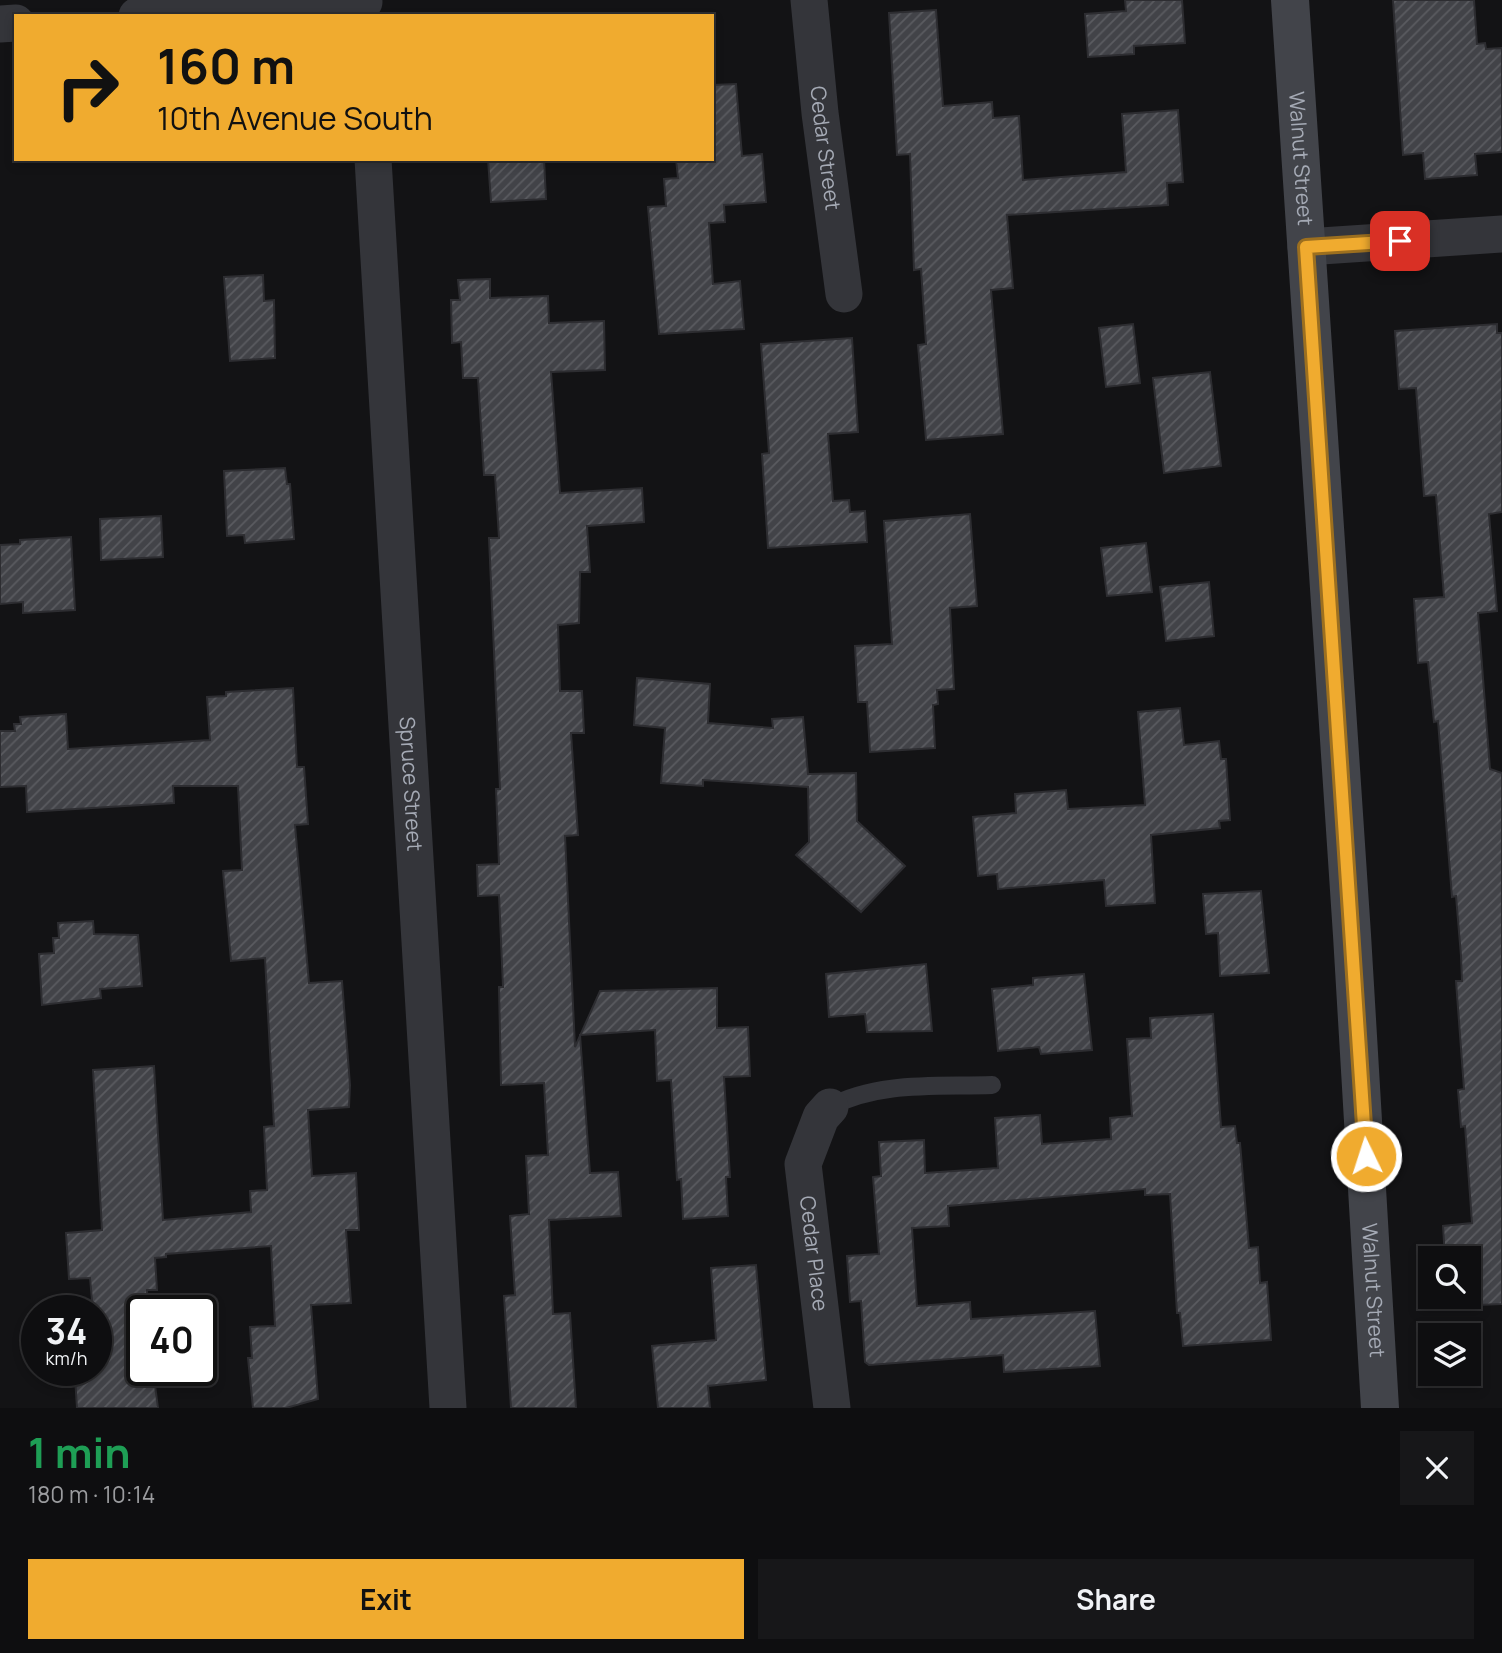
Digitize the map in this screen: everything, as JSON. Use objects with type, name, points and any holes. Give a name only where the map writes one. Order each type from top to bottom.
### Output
[{"type":"street","name":"Cedar Street","points":[[809,0],[820,113],[844,295]]},
{"type":"street","name":"Walnut Street","points":[[1290,0],[1357,1004],[1380,1408]]},
{"type":"street","points":[[182,14],[364,6]]},
{"type":"street","name":"Spruce Street","points":[[373,161],[448,1408]]},
{"type":"street","points":[[1306,247],[1502,234]]},
{"type":"street","name":"Cedar Place","points":[[830,1107],[821,1117],[803,1164],[832,1408]]},
{"type":"lane","points":[[830,1107],[851,1096],[882,1090],[992,1085]]},
{"type":"building","points":[[1125,0],[1182,0],[1185,43],[1134,46],[1134,54],[1088,57],[1085,14],[1126,11]]},
{"type":"building","points":[[1393,0],[1474,0],[1477,44],[1485,43],[1486,49],[1502,48],[1502,152],[1475,154],[1477,175],[1425,179],[1423,153],[1403,155]]},
{"type":"building","points":[[936,10],[943,106],[992,102],[993,118],[1019,116],[1023,180],[1126,172],[1122,114],[1178,110],[1183,182],[1167,183],[1168,205],[1007,215],[1013,288],[991,290],[1003,434],[926,440],[918,345],[926,344],[921,269],[914,270],[910,154],[897,155],[889,13]]},
{"type":"building","points":[[736,84],[742,156],[762,154],[766,202],[724,205],[725,222],[709,223],[713,284],[740,281],[744,329],[659,334],[648,207],[666,206],[664,179],[678,178],[676,161],[714,161],[714,85]]},
{"type":"building","points":[[488,161],[544,161],[546,199],[491,202]]},
{"type":"building","points":[[263,275],[264,301],[274,300],[275,358],[230,361],[224,277]]},
{"type":"building","points":[[490,279],[490,298],[548,296],[549,323],[604,321],[605,370],[551,372],[560,493],[642,488],[644,522],[587,526],[590,572],[580,572],[579,623],[558,625],[560,691],[582,691],[584,733],[571,733],[578,835],[565,836],[575,1047],[580,1036],[590,1173],[618,1172],[621,1216],[549,1220],[553,1314],[570,1313],[576,1408],[511,1408],[504,1296],[515,1295],[510,1216],[529,1214],[526,1156],[548,1155],[544,1083],[501,1085],[499,987],[503,987],[499,895],[478,896],[477,865],[499,864],[496,789],[500,789],[489,538],[499,538],[495,475],[484,475],[478,378],[463,378],[461,342],[452,343],[451,300],[460,300],[458,280]]},
{"type":"building","points":[[1133,324],[1140,383],[1106,387],[1099,328]]},
{"type":"building","points":[[1497,324],[1497,333],[1502,333],[1502,512],[1489,514],[1497,611],[1478,613],[1490,769],[1502,773],[1502,1304],[1481,1305],[1481,1246],[1444,1246],[1443,1226],[1472,1223],[1465,1126],[1461,1127],[1458,1090],[1464,1089],[1456,981],[1462,981],[1461,956],[1456,896],[1452,897],[1438,721],[1434,722],[1428,662],[1418,663],[1414,599],[1444,597],[1436,495],[1424,496],[1416,388],[1399,389],[1395,331]]},
{"type":"building","points":[[852,338],[858,432],[828,434],[833,501],[849,500],[850,512],[865,511],[867,542],[768,548],[762,454],[769,453],[761,344]]},
{"type":"building","points":[[1210,372],[1221,466],[1164,473],[1153,378]]},
{"type":"building","points":[[285,468],[287,484],[290,484],[294,539],[245,543],[244,535],[227,536],[224,471]]},
{"type":"building","points":[[970,514],[977,606],[950,608],[954,689],[937,690],[938,704],[933,705],[935,748],[870,752],[867,702],[858,702],[855,646],[892,644],[884,521]]},
{"type":"building","points":[[161,516],[163,557],[101,560],[100,519]]},
{"type":"building","points":[[71,537],[75,610],[23,613],[23,602],[0,604],[0,545],[20,544],[20,540]]},
{"type":"building","points":[[1146,543],[1152,592],[1107,596],[1101,548]]},
{"type":"building","points":[[1209,582],[1214,636],[1166,641],[1160,587]]},
{"type":"building","points":[[637,678],[710,684],[708,723],[773,728],[772,719],[803,717],[808,774],[856,773],[857,821],[905,866],[861,912],[796,855],[809,842],[808,787],[703,780],[703,786],[661,783],[665,728],[634,725]]},
{"type":"building","points":[[293,688],[297,767],[304,767],[308,824],[295,825],[309,983],[342,981],[350,1085],[349,1107],[308,1110],[312,1176],[356,1173],[359,1230],[346,1230],[351,1303],[311,1305],[318,1399],[286,1408],[253,1408],[248,1358],[252,1358],[250,1327],[275,1326],[271,1246],[166,1254],[166,1257],[155,1258],[157,1290],[147,1290],[147,1295],[126,1295],[126,1386],[155,1386],[158,1408],[77,1408],[76,1386],[112,1386],[112,1295],[92,1295],[90,1278],[69,1279],[66,1233],[102,1230],[93,1070],[154,1066],[163,1220],[251,1212],[250,1191],[267,1190],[264,1127],[274,1126],[265,958],[231,961],[223,871],[242,870],[238,786],[173,786],[174,803],[27,812],[26,786],[0,787],[0,731],[15,731],[14,724],[21,724],[20,717],[66,714],[68,749],[210,740],[207,697],[226,696],[226,692]]},
{"type":"building","points":[[1180,708],[1184,745],[1219,741],[1221,759],[1226,759],[1230,820],[1219,821],[1220,828],[1151,835],[1155,903],[1106,906],[1104,880],[998,889],[997,874],[978,876],[973,817],[1016,813],[1015,794],[1066,790],[1068,809],[1145,805],[1138,712]]},
{"type":"building","points":[[1261,891],[1269,973],[1220,976],[1218,933],[1206,934],[1203,894]]},
{"type":"building","points":[[93,921],[94,934],[138,935],[142,986],[100,989],[101,998],[42,1005],[39,954],[54,953],[53,938],[59,938],[58,923]]},
{"type":"building","points":[[926,964],[932,1031],[867,1032],[865,1014],[829,1017],[826,974]]},
{"type":"building","points":[[1084,974],[1092,1050],[1041,1054],[1039,1047],[998,1051],[992,989],[1033,985],[1033,978]]},
{"type":"building","points":[[717,988],[717,1028],[748,1027],[750,1076],[724,1077],[730,1177],[726,1177],[728,1216],[683,1219],[681,1179],[677,1180],[671,1080],[657,1081],[655,1030],[580,1035],[600,991]]},
{"type":"building","points":[[1213,1014],[1221,1127],[1235,1126],[1237,1143],[1240,1143],[1249,1248],[1258,1247],[1260,1283],[1267,1282],[1271,1340],[1183,1346],[1180,1313],[1177,1313],[1170,1194],[1145,1195],[1145,1189],[948,1206],[949,1226],[912,1228],[917,1306],[970,1302],[971,1319],[1095,1311],[1100,1366],[1004,1372],[1003,1355],[869,1365],[865,1362],[861,1301],[850,1302],[847,1256],[879,1254],[873,1177],[881,1176],[879,1142],[924,1140],[925,1173],[998,1168],[995,1118],[1040,1115],[1042,1144],[1111,1139],[1110,1118],[1132,1116],[1127,1039],[1151,1038],[1150,1018]]},
{"type":"building","points":[[756,1265],[766,1380],[708,1386],[710,1408],[658,1408],[652,1346],[716,1340],[711,1268]]},
{"type":"route","points":[[1366,1156],[1306,247],[1400,241]]}]
